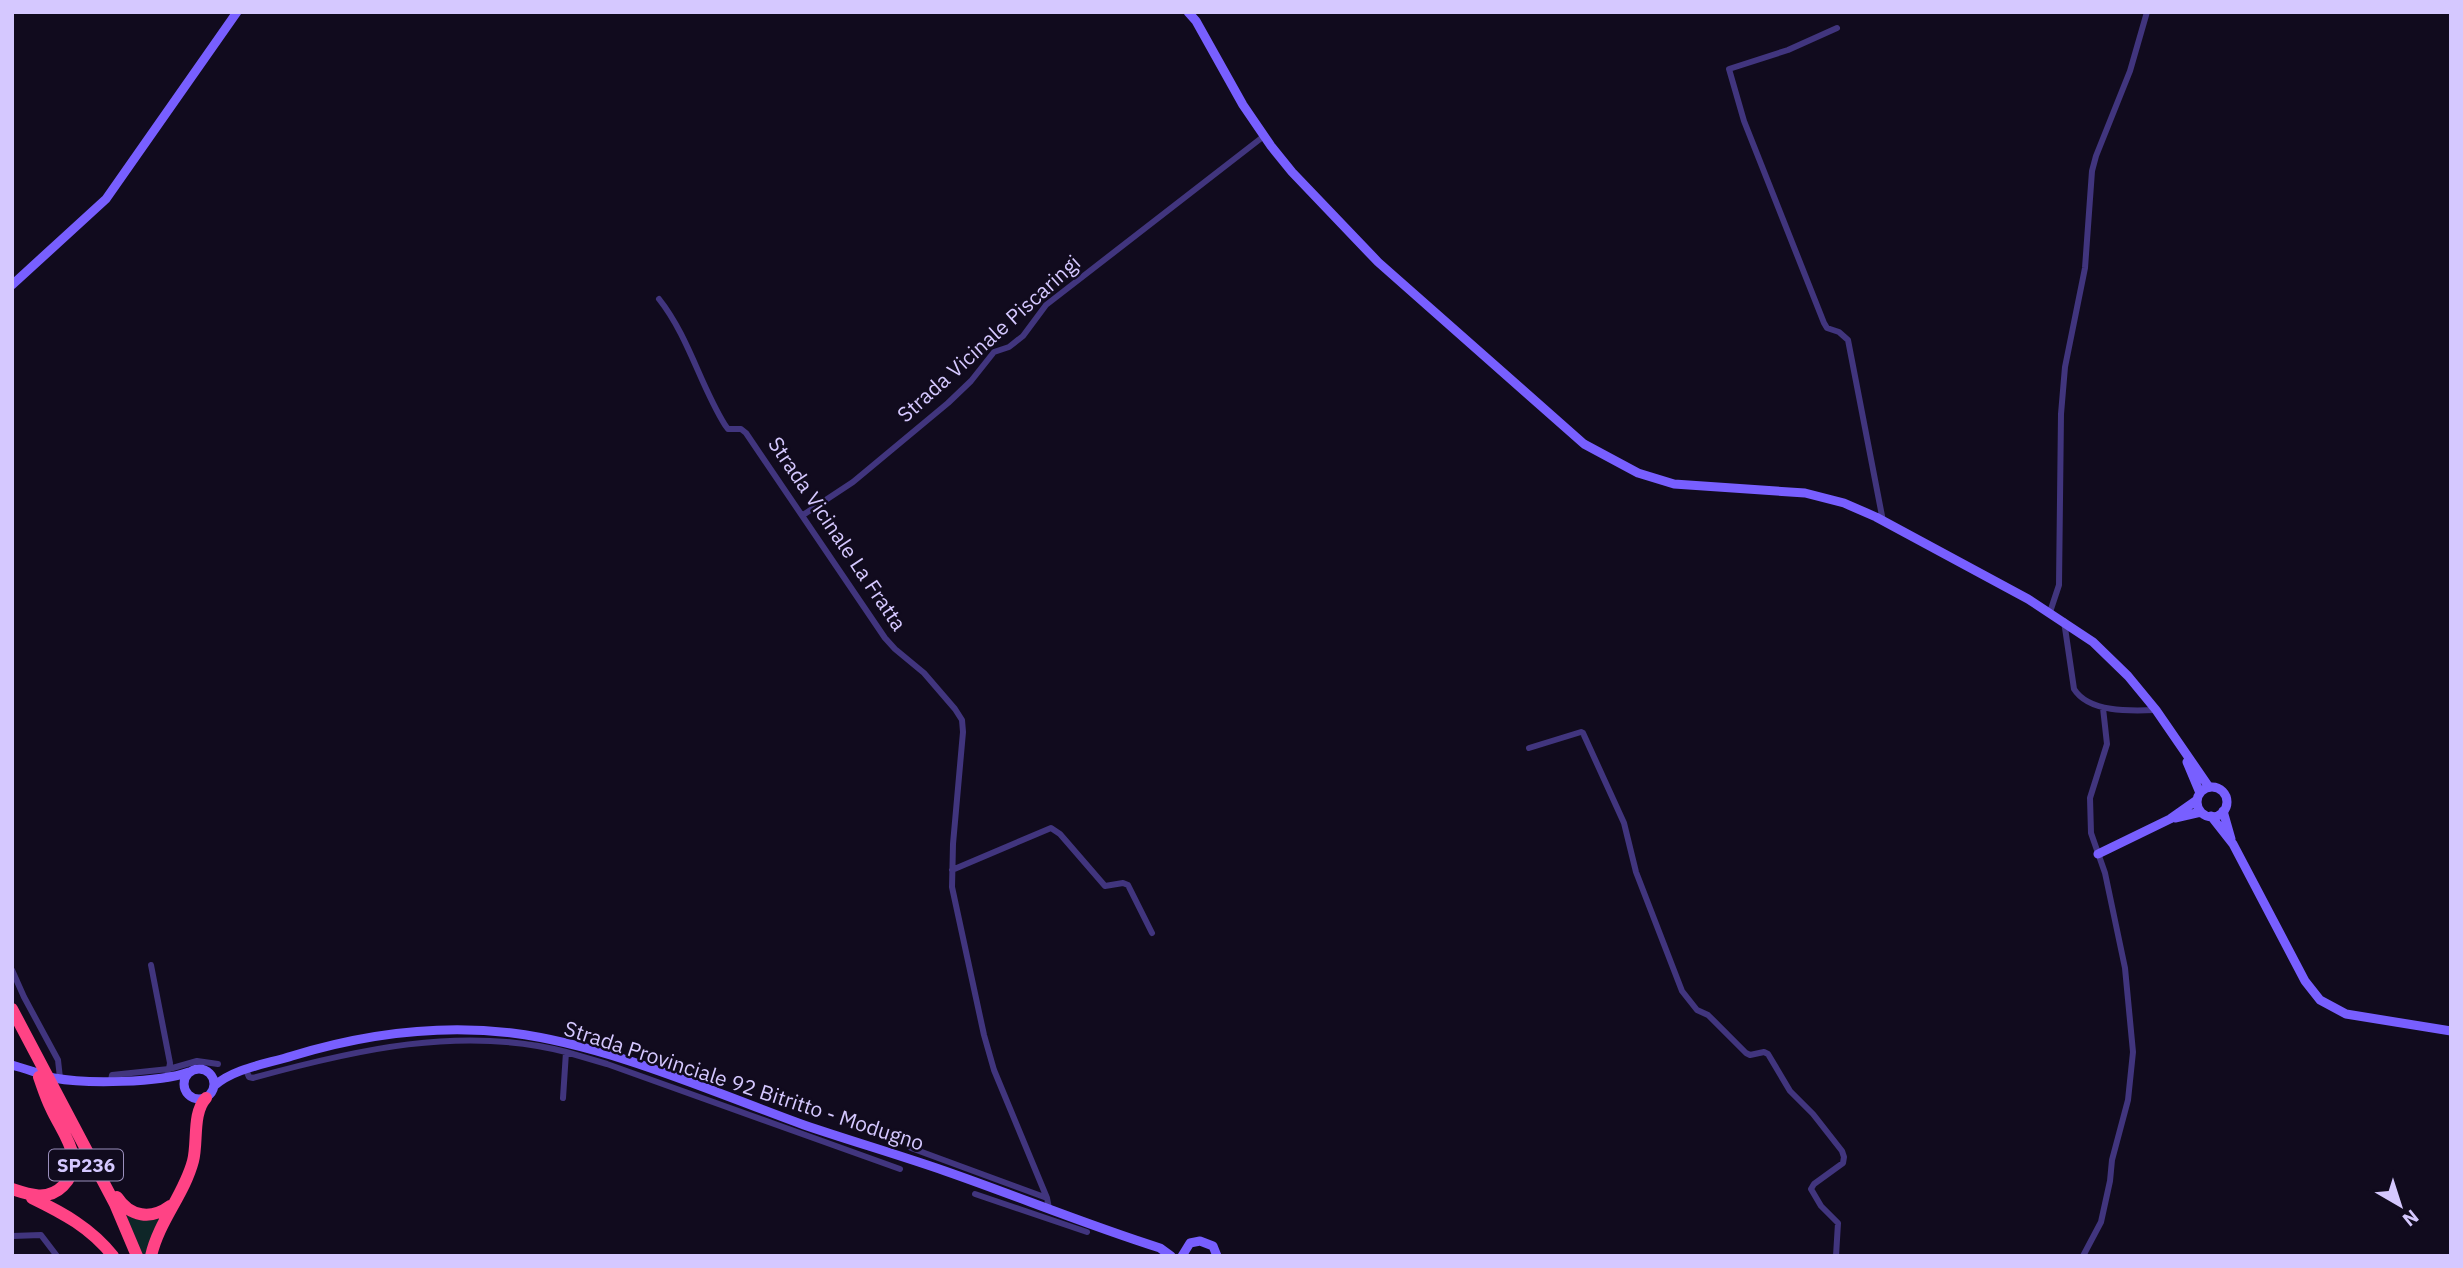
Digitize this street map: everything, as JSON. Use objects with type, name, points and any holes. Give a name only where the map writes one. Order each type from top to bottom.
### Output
[{"type":"highway","name":"SP236","points":[[12,1009],[29,1051]]},
{"type":"highway","name":"SP236","points":[[12,1027],[50,1079],[115,1204],[137,1256]]},
{"type":"highway","name":"SP236","points":[[50,1079],[128,1256]]},
{"type":"highway","points":[[12,1189],[40,1196],[51,1194],[68,1180],[73,1169],[71,1146],[51,1108],[50,1079]]},
{"type":"highway","points":[[188,1094],[198,1114]]},
{"type":"highway","points":[[151,1256],[159,1229],[192,1162],[199,1108],[206,1098]]},
{"type":"highway","points":[[74,1127],[126,1208],[136,1214],[157,1214],[175,1201]]},
{"type":"highway","points":[[12,1189],[72,1219],[99,1240],[113,1256]]},
{"type":"main road","points":[[12,285],[106,199],[237,12]]},
{"type":"main road","points":[[1188,12],[1196,21],[1243,105],[1292,172],[1378,262],[1584,444],[1641,474],[1674,484],[1805,493],[1844,503],[1883,521],[2050,612],[2093,642],[2117,664],[2156,710],[2209,788]]},
{"type":"main road","points":[[2181,748],[2201,812]]},
{"type":"main road","points":[[2098,854],[2170,819],[2209,788],[2217,788],[2223,793],[2226,801],[2223,811],[2233,844]]},
{"type":"main road","points":[[2211,816],[2223,811]]},
{"type":"main road","points":[[2170,819],[2201,812],[2211,816],[2233,844],[2305,981],[2320,1000],[2346,1014],[2451,1031]]},
{"type":"main road","name":"Strada Provinciale 92 Bitritto - Modugno","points":[[225,1077],[335,1044],[377,1036],[449,1030],[513,1033],[603,1053],[806,1131],[1022,1204],[1049,1208],[1160,1248]]},
{"type":"main road","points":[[12,1065],[50,1079],[167,1079],[198,1069],[225,1077]]},
{"type":"main road","points":[[188,1094],[184,1081],[189,1072]]},
{"type":"main road","points":[[211,1074],[214,1086]]},
{"type":"main road","points":[[167,1079],[188,1094],[206,1098],[214,1086],[225,1077]]},
{"type":"main road","points":[[1160,1248],[1184,1251],[1195,1241],[1205,1241],[1213,1246],[1217,1256]]},
{"type":"main road","points":[[1160,1248],[1171,1256]]},
{"type":"street","points":[[2050,612],[2058,593],[2060,568],[2061,414],[2065,367],[2085,268],[2092,171],[2127,80],[2147,12]]},
{"type":"street","points":[[1837,28],[1788,50],[1729,69],[1744,121],[1824,323],[1827,328],[1839,332],[1848,340],[1883,521]]},
{"type":"street","name":"Strada Vicinale Piscaringi","points":[[803,514],[852,482],[948,404],[994,352],[1009,347],[1023,336],[1046,305],[1264,136]]},
{"type":"street","name":"Strada Vicinale La Fratta","points":[[659,299],[695,360],[711,401],[728,429],[741,429],[746,433],[891,645],[930,679],[962,720],[951,879],[994,1070],[1049,1208]]},
{"type":"street","points":[[2064,621],[2077,695],[2103,708],[2156,710]]},
{"type":"street","points":[[2083,1256],[2101,1222],[2112,1160],[2128,1100],[2133,1052],[2125,968],[2105,873],[2091,833],[2090,798],[2107,744],[2103,708]]},
{"type":"street","points":[[1529,748],[1583,733],[1624,823],[1636,872],[1682,991],[1697,1010],[1708,1015],[1746,1053],[1768,1054],[1790,1091],[1813,1114],[1842,1151],[1843,1163],[1811,1189],[1821,1206],[1838,1223],[1836,1256]]},
{"type":"street","points":[[952,870],[1051,828],[1060,834],[1105,886],[1123,883],[1128,886],[1152,933]]},
{"type":"street","points":[[151,965],[169,1069],[167,1079]]},
{"type":"street","points":[[12,970],[24,998],[58,1059],[50,1079]]},
{"type":"street","points":[[246,1070],[249,1077],[253,1078],[356,1051],[433,1042],[514,1043],[566,1052],[607,1064],[806,1131],[901,1169]]},
{"type":"street","points":[[563,1098],[566,1052]]},
{"type":"street","points":[[111,1080],[112,1075],[169,1069],[197,1061],[218,1064]]},
{"type":"street","points":[[911,1148],[1047,1198]]},
{"type":"street","points":[[975,1194],[1022,1204],[1087,1232]]},
{"type":"street","points":[[12,1236],[41,1235],[57,1256]]},
{"type":"green space","points":[[125,1212],[160,1217],[148,1256],[141,1256]]}]
